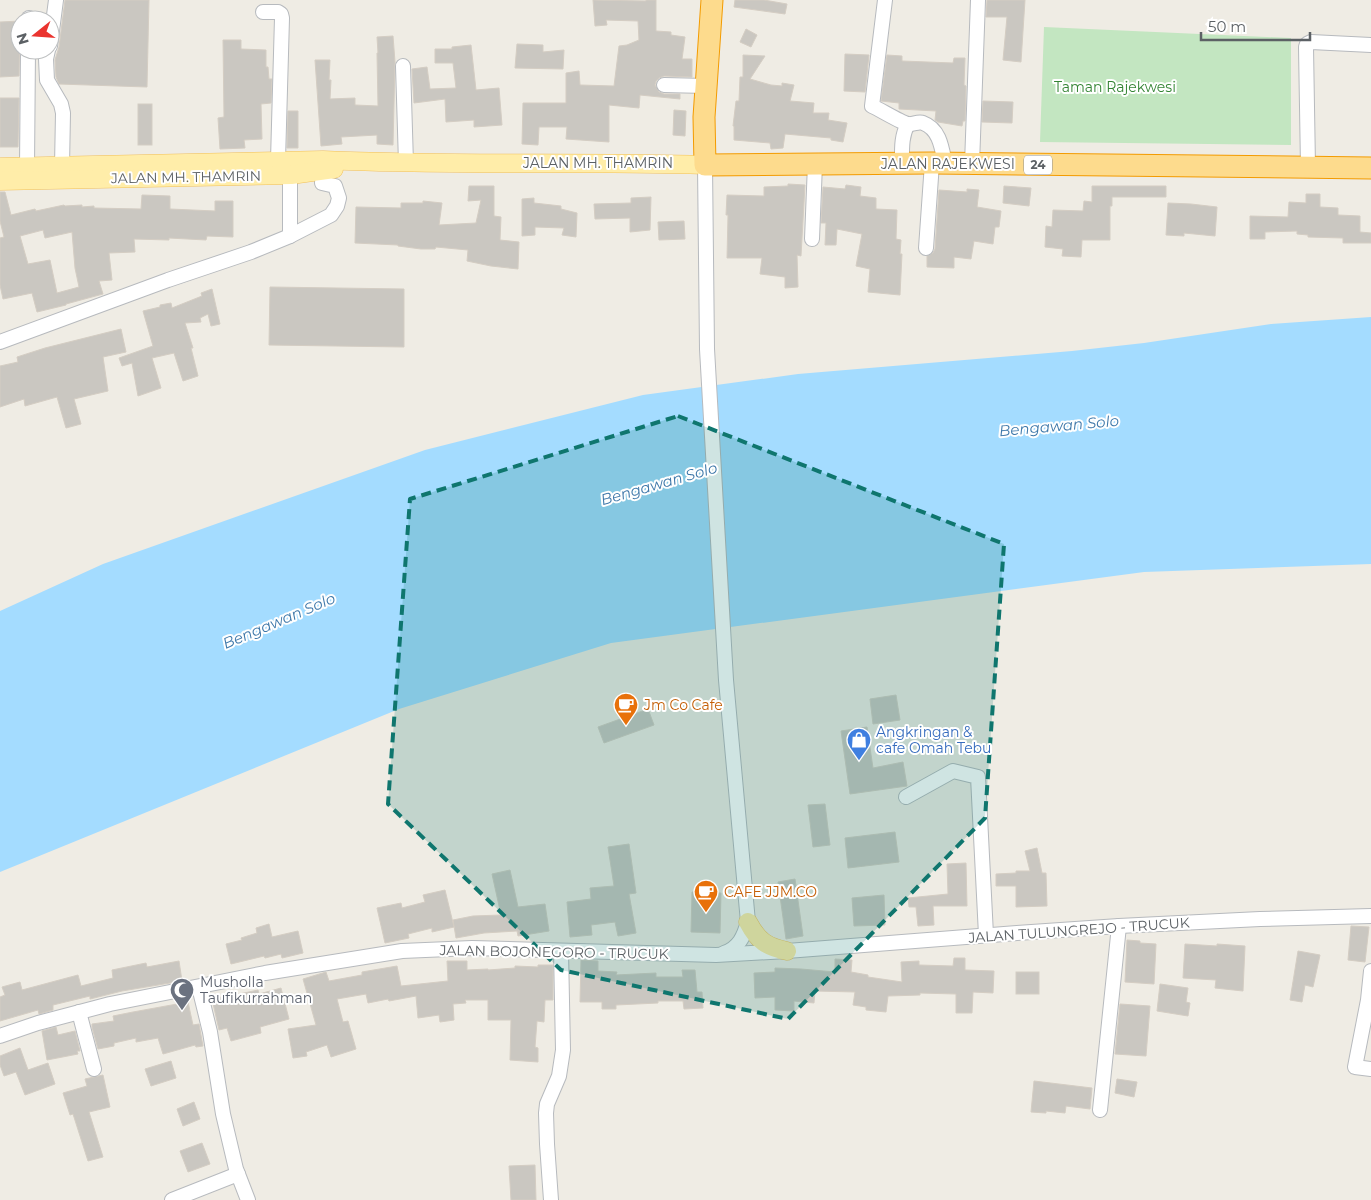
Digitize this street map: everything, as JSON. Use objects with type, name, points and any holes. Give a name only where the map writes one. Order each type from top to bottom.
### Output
[{"type":"highway","points":[[705,165],[704,117],[711,1]]},
{"type":"highway","name":"JALAN RAJEKWESI","points":[[705,165],[939,163],[1371,168]]},
{"type":"main road","name":"JALAN MH. THAMRIN","points":[[136,171],[278,160],[406,163],[657,163],[705,165]]},
{"type":"main road","name":"JALAN MH. THAMRIN","points":[[0,168],[27,167],[60,170],[291,175],[371,162]]},
{"type":"main road","name":"JALAN MH. THAMRIN","points":[[0,181],[60,170]]},
{"type":"main road","points":[[748,922],[763,942],[787,951]]},
{"type":"street","points":[[885,0],[872,106],[908,124],[916,122],[924,124],[937,135],[941,143],[926,248]]},
{"type":"street","points":[[972,164],[978,0]]},
{"type":"street","points":[[263,12],[278,12],[282,18],[278,160]]},
{"type":"street","points":[[1308,167],[1307,44],[1311,42],[1371,45]]},
{"type":"street","points":[[27,167],[28,60]]},
{"type":"street","points":[[46,60],[47,80],[61,104],[63,113],[60,170]]},
{"type":"street","points":[[403,66],[406,163]]},
{"type":"street","points":[[664,86],[706,86]]},
{"type":"street","points":[[902,164],[903,136],[908,124]]},
{"type":"street","points":[[812,239],[815,164]]},
{"type":"street","points":[[705,165],[707,349],[726,680],[748,922],[736,948],[716,955]]},
{"type":"street","points":[[0,342],[168,280],[251,252],[290,236],[331,215],[337,206],[339,198],[335,186],[322,182],[323,170]]},
{"type":"street","points":[[290,183],[290,236]]},
{"type":"street","points":[[906,797],[953,771],[978,777],[986,935]]},
{"type":"street","name":"JALAN TULUNGREJO - TRUCUK","points":[[787,951],[1119,926],[1371,916]]},
{"type":"street","points":[[1100,1110],[1119,926]]},
{"type":"street","name":"JALAN BOJONEGORO - TRUCUK","points":[[0,1036],[38,1023],[110,1004],[265,973],[402,951],[472,948],[716,955],[787,951]]},
{"type":"street","points":[[551,1200],[546,1114],[559,1076],[563,1050],[561,951]]},
{"type":"street","points":[[1371,971],[1368,1000],[1355,1067],[1371,1070]]},
{"type":"street","points":[[199,987],[210,1032],[223,1114],[238,1174],[248,1200]]},
{"type":"street","points":[[78,1012],[94,1069]]},
{"type":"street","points":[[172,1200],[238,1174]]},
{"type":"highlighted area","points":[[678,416],[1004,544],[985,818],[788,1019],[561,970],[388,804],[410,499]]},
{"type":"green space","name":"Taman Rajekwesi","points":[[1044,27],[1291,38],[1291,145],[1040,142]]},
{"type":"water","name":"Bengawan Solo","points":[[1371,317],[1371,564],[1144,572],[611,643],[399,709],[0,872],[0,611],[103,564],[425,450],[643,395],[798,374],[1072,351],[1144,343],[1271,324]]},
{"type":"building","points":[[65,0],[149,0],[147,87],[59,84],[56,77],[55,60],[60,60],[60,39]]},
{"type":"building","points":[[593,0],[656,0],[656,31],[671,32],[671,35],[685,37],[682,59],[692,59],[692,77],[664,76],[656,81],[655,85],[659,92],[664,94],[680,94],[680,99],[640,95],[639,108],[609,105],[609,142],[566,139],[567,127],[539,127],[538,145],[522,144],[523,103],[566,103],[566,73],[579,71],[580,85],[614,86],[619,46],[639,40],[638,21],[606,20],[607,25],[595,26]]},
{"type":"building","points":[[735,0],[764,0],[787,4],[785,14],[734,7]]},
{"type":"building","points":[[987,0],[1025,0],[1021,62],[1003,60],[1007,17],[986,17]]},
{"type":"building","points":[[0,22],[10,22],[10,60],[19,60],[19,76],[0,77]]},
{"type":"building","points":[[746,29],[757,35],[751,47],[740,42]]},
{"type":"building","points":[[393,36],[395,62],[393,145],[377,144],[377,135],[341,137],[342,144],[321,146],[315,60],[330,60],[330,99],[355,98],[355,105],[378,106],[377,37]]},
{"type":"building","points":[[223,40],[241,40],[241,49],[266,50],[266,67],[268,67],[269,79],[272,79],[271,103],[261,104],[262,139],[244,140],[245,148],[220,149],[218,118],[224,117]]},
{"type":"building","points":[[517,44],[543,45],[543,52],[564,50],[563,69],[515,68]]},
{"type":"building","points":[[471,45],[476,90],[499,88],[502,125],[474,127],[474,120],[446,122],[445,99],[414,103],[412,69],[427,67],[430,89],[456,88],[453,63],[435,63],[435,49],[452,49],[452,47]]},
{"type":"building","points":[[845,54],[869,55],[865,92],[844,91]]},
{"type":"building","points":[[743,55],[765,56],[750,79],[771,85],[782,86],[782,83],[794,85],[790,101],[814,103],[813,113],[829,113],[828,120],[847,123],[843,142],[831,140],[831,138],[785,134],[783,148],[771,149],[770,143],[734,140],[733,126],[736,101],[739,101],[740,77],[743,77]]},
{"type":"building","points":[[887,55],[902,56],[902,61],[953,63],[954,58],[965,58],[965,121],[963,121],[962,126],[938,122],[935,120],[936,111],[899,109],[899,103],[881,101]]},
{"type":"building","points":[[0,98],[19,98],[18,147],[0,147]]},
{"type":"building","points":[[983,101],[1013,102],[1012,123],[982,122]]},
{"type":"building","points":[[138,104],[152,104],[152,145],[138,145]]},
{"type":"building","points":[[674,110],[686,111],[685,136],[673,135]]},
{"type":"building","points":[[288,111],[298,111],[298,148],[287,148]]},
{"type":"building","points":[[788,184],[805,185],[801,256],[797,255],[798,287],[785,288],[785,277],[760,274],[762,258],[727,258],[728,215],[726,215],[727,195],[764,196],[764,187],[788,186]]},
{"type":"building","points":[[846,185],[861,187],[860,196],[876,198],[876,209],[897,210],[896,239],[901,240],[900,254],[902,254],[900,295],[868,292],[870,269],[856,266],[862,234],[837,229],[836,245],[825,245],[826,223],[821,223],[823,187],[845,189]]},
{"type":"building","points":[[469,186],[494,186],[494,216],[501,217],[500,240],[519,242],[518,269],[467,261],[468,250],[436,247],[435,249],[421,249],[398,245],[355,243],[356,207],[401,208],[401,203],[423,203],[423,201],[442,203],[439,225],[476,223],[481,200],[468,201]]},
{"type":"building","points":[[1004,186],[1031,188],[1029,206],[1003,203]]},
{"type":"building","points":[[1092,186],[1166,186],[1166,197],[1112,197],[1112,206],[1110,206],[1110,240],[1082,240],[1081,257],[1062,256],[1063,249],[1045,247],[1046,226],[1052,227],[1053,210],[1083,211],[1084,201],[1092,202]]},
{"type":"building","points":[[967,189],[979,190],[977,207],[1001,211],[999,227],[995,227],[993,244],[974,241],[971,259],[954,257],[954,268],[927,267],[927,256],[933,253],[935,249],[939,190],[967,192]]},
{"type":"building","points":[[0,192],[5,192],[11,215],[64,205],[141,209],[142,195],[170,196],[170,209],[215,211],[215,201],[233,201],[233,237],[207,236],[206,240],[134,239],[135,252],[109,253],[112,280],[99,281],[103,294],[37,312],[32,293],[3,299],[0,285],[0,238],[4,237],[0,221]],"holes":[[[43,230],[45,238],[72,232],[75,268],[79,287],[57,293],[50,260],[28,264],[20,236]]]},
{"type":"building","points":[[1306,194],[1320,194],[1320,207],[1338,208],[1338,215],[1360,216],[1360,232],[1371,233],[1371,243],[1343,243],[1343,238],[1308,237],[1308,235],[1297,234],[1297,231],[1265,232],[1265,239],[1250,239],[1250,216],[1288,217],[1289,202],[1306,203]]},
{"type":"building","points":[[651,197],[650,230],[630,232],[630,218],[595,219],[594,204],[631,203],[631,198]]},
{"type":"building","points":[[534,198],[534,203],[561,206],[561,209],[577,213],[576,237],[562,235],[564,228],[535,227],[535,235],[522,236],[522,199]]},
{"type":"building","points":[[1168,203],[1217,207],[1215,236],[1184,233],[1184,236],[1166,235]]},
{"type":"building","points":[[684,221],[685,239],[659,240],[658,222]]},
{"type":"building","points":[[270,287],[404,289],[404,347],[269,345]]},
{"type":"building","points":[[212,289],[220,324],[211,326],[208,314],[200,318],[201,322],[185,323],[193,348],[191,348],[198,376],[183,381],[174,353],[152,358],[161,388],[138,396],[132,363],[122,366],[119,358],[153,346],[143,311],[171,303],[172,308],[202,296],[201,293]]},
{"type":"building","points":[[121,329],[126,352],[103,357],[108,391],[74,399],[81,424],[66,428],[57,397],[25,406],[24,399],[0,407],[0,366],[18,362],[17,357],[45,348]]},
{"type":"building","name":"Angkringan & cafe Omah Tebu","points":[[896,695],[900,720],[873,724],[870,699]]},
{"type":"building","name":"Jm Co Cafe","points":[[648,709],[654,725],[604,743],[598,727]]},
{"type":"building","name":"Angkringan & cafe Omah Tebu","points":[[867,727],[873,768],[903,762],[907,786],[850,794],[841,731]]},
{"type":"building","points":[[825,804],[830,845],[813,847],[808,805]]},
{"type":"building","points":[[895,832],[899,862],[848,868],[845,838]]},
{"type":"building","points":[[629,844],[636,893],[629,894],[636,933],[618,936],[615,922],[591,925],[592,935],[570,937],[567,902],[591,899],[590,888],[614,886],[608,847]]},
{"type":"building","points":[[1037,848],[1042,873],[1046,873],[1047,906],[1016,907],[1016,886],[996,886],[996,874],[1030,871],[1025,851]]},
{"type":"building","points":[[966,863],[967,906],[933,906],[934,925],[918,926],[916,907],[909,907],[908,898],[948,894],[947,864]]},
{"type":"building","points":[[510,870],[518,907],[545,904],[549,931],[518,936],[517,931],[484,933],[456,938],[453,920],[473,916],[501,915],[492,874]]},
{"type":"building","points":[[795,879],[803,936],[786,939],[778,882]]},
{"type":"building","points":[[445,890],[454,927],[432,932],[432,928],[408,934],[409,938],[385,943],[377,908],[401,903],[402,908],[425,902],[423,895]]},
{"type":"building","name":"CAFE JJM.CO","points":[[692,892],[721,893],[720,933],[691,932]]},
{"type":"building","points":[[884,895],[885,925],[854,926],[852,898]]},
{"type":"building","points":[[269,924],[272,937],[298,931],[303,953],[282,958],[281,954],[265,958],[264,956],[231,964],[226,944],[242,940],[241,938],[257,933],[256,928]]},
{"type":"building","points":[[1351,926],[1369,927],[1365,962],[1348,960]]},
{"type":"building","points":[[1127,940],[1156,944],[1154,984],[1125,982]]},
{"type":"building","points":[[1185,944],[1245,946],[1243,991],[1215,988],[1216,980],[1183,978]]},
{"type":"building","points":[[1298,951],[1320,955],[1313,987],[1305,985],[1302,1002],[1290,1000]]},
{"type":"building","points":[[954,958],[965,958],[965,970],[994,971],[993,993],[973,992],[972,1013],[956,1013],[956,994],[920,993],[920,995],[888,996],[886,1012],[866,1010],[866,1007],[853,1005],[855,992],[815,991],[814,1003],[794,1001],[794,1011],[775,1010],[775,997],[755,998],[754,973],[775,972],[775,968],[835,972],[835,959],[852,960],[851,972],[868,975],[868,977],[902,982],[901,962],[919,961],[919,965],[953,966]]},
{"type":"building","points":[[581,960],[598,961],[598,971],[617,972],[616,975],[656,973],[656,977],[683,977],[682,970],[695,970],[697,992],[702,992],[703,1008],[684,1009],[683,1001],[616,1005],[616,1009],[602,1009],[602,1002],[580,1002]]},
{"type":"building","points":[[179,961],[182,981],[122,991],[90,999],[90,996],[53,1005],[53,1010],[39,1014],[38,1010],[0,1021],[0,997],[5,995],[2,987],[20,982],[22,990],[78,975],[81,986],[113,978],[112,970],[146,963],[147,967]]},
{"type":"building","points":[[447,961],[467,961],[467,970],[553,965],[553,1000],[545,1000],[544,1022],[537,1021],[535,1047],[538,1048],[538,1062],[510,1060],[511,1020],[488,1020],[488,1000],[465,1000],[466,1003],[453,1004],[454,1020],[440,1022],[439,1015],[418,1018],[416,996],[368,1003],[366,994],[337,999],[343,1022],[348,1021],[356,1049],[331,1057],[327,1045],[306,1052],[307,1056],[293,1058],[288,1029],[316,1025],[303,979],[326,972],[329,981],[362,975],[362,972],[397,966],[401,986],[448,981]]},
{"type":"building","points":[[1016,972],[1039,972],[1039,994],[1016,994]]},
{"type":"building","points":[[1160,984],[1188,988],[1186,1002],[1190,1003],[1188,1016],[1157,1011]]},
{"type":"building","points":[[281,988],[289,1019],[260,1027],[261,1033],[231,1041],[227,1028],[219,1030],[212,999],[258,990],[259,994]]},
{"type":"building","points":[[188,1002],[193,1025],[199,1024],[203,1046],[196,1047],[195,1045],[163,1054],[158,1038],[136,1042],[136,1038],[114,1043],[114,1046],[98,1049],[92,1024],[114,1021],[113,1016]]},
{"type":"building","points":[[1120,1004],[1150,1006],[1146,1056],[1115,1054]]},
{"type":"building","points":[[56,1027],[58,1035],[75,1031],[80,1051],[77,1051],[78,1054],[47,1060],[42,1031]]},
{"type":"building","points":[[20,1048],[28,1070],[48,1063],[55,1084],[25,1095],[16,1072],[4,1076],[0,1065],[0,1056]]},
{"type":"building","points":[[171,1061],[176,1078],[151,1086],[145,1069]]},
{"type":"building","points":[[103,1075],[110,1107],[89,1112],[103,1157],[88,1161],[73,1114],[70,1115],[63,1093],[87,1086],[85,1079]]},
{"type":"building","points":[[1117,1079],[1137,1082],[1134,1097],[1115,1093]]},
{"type":"building","points":[[1034,1081],[1092,1088],[1090,1109],[1066,1106],[1065,1113],[1031,1112]]},
{"type":"building","points":[[194,1102],[200,1119],[183,1126],[177,1109]]},
{"type":"building","points":[[202,1143],[210,1164],[188,1172],[180,1151]]},
{"type":"building","points":[[535,1165],[536,1200],[511,1200],[509,1166]]},
{"type":"place","name":"Jm Co Cafe","points":[[626,726]]},
{"type":"place","name":"Angkringan & cafe Omah Tebu","points":[[859,761]]},
{"type":"place","name":"CAFE JJM.CO","points":[[706,913]]},
{"type":"place","name":"Musholla Taufikurrahman","points":[[182,1011]]}]
